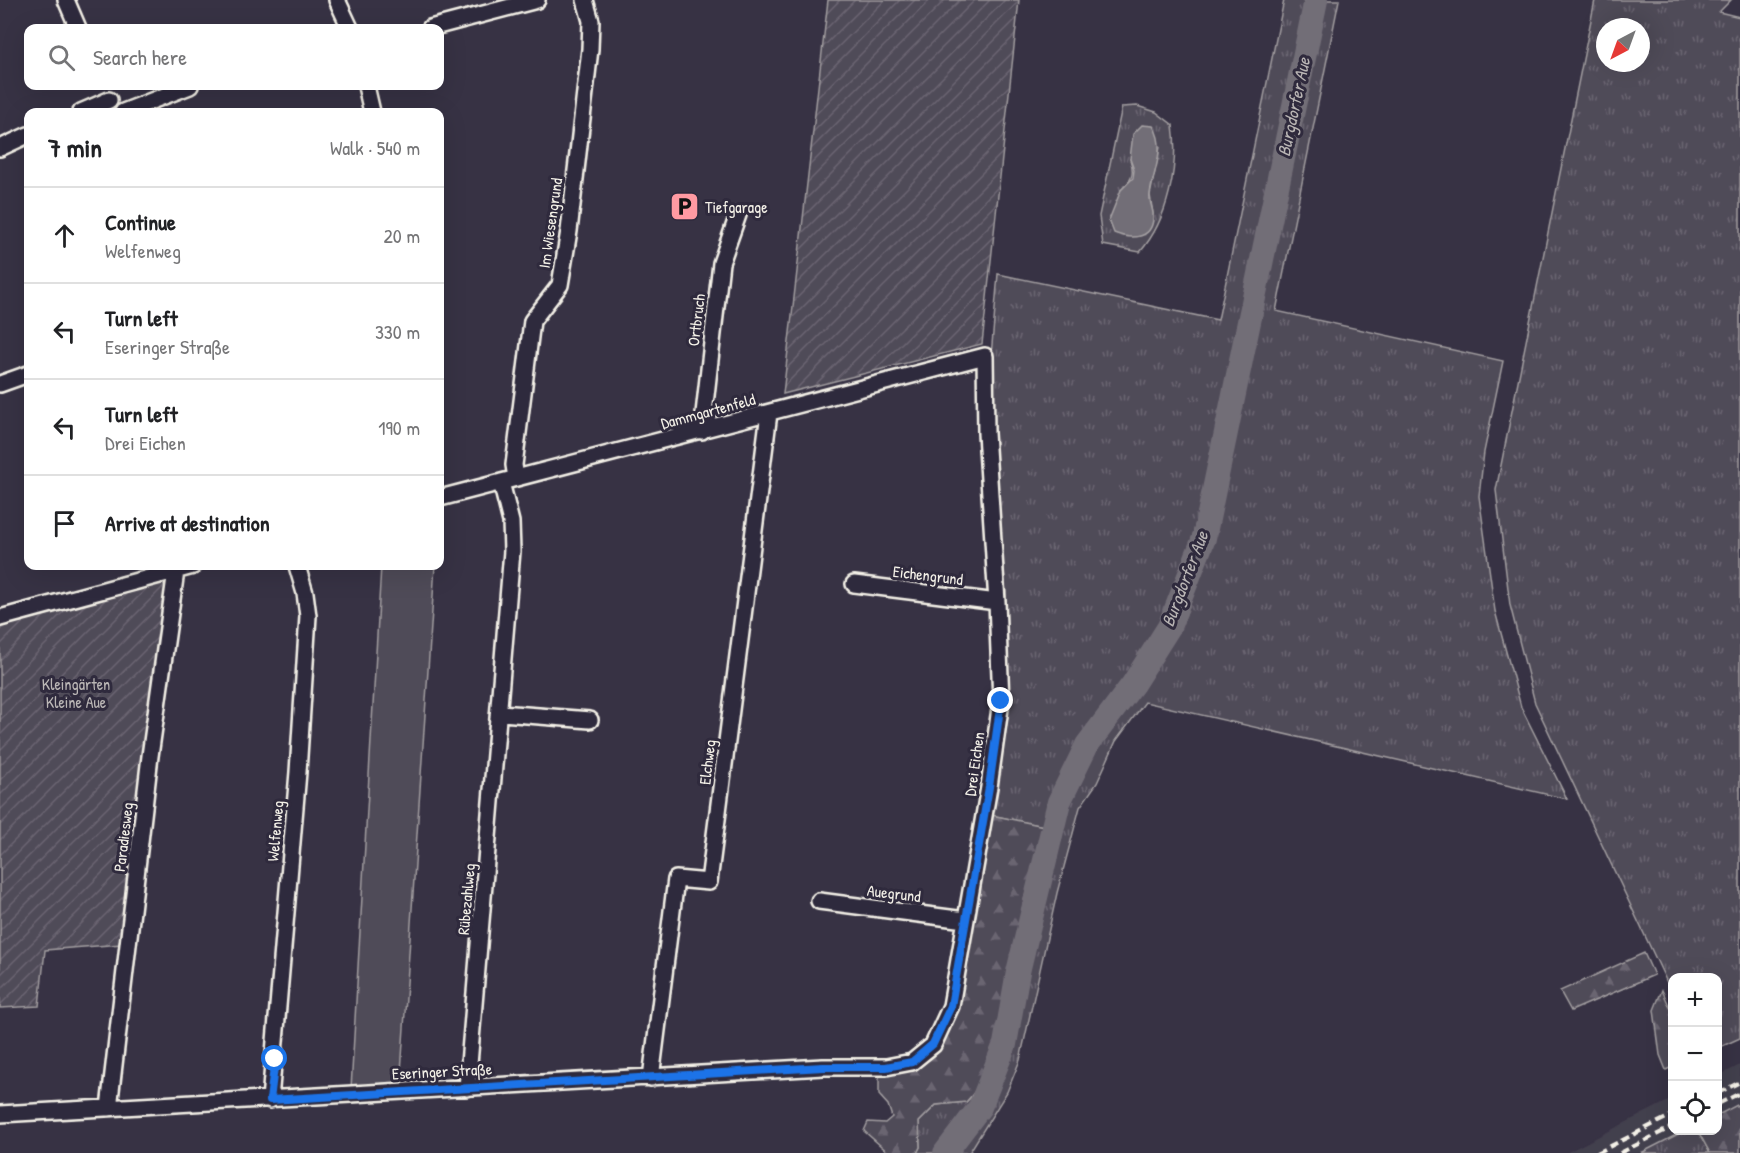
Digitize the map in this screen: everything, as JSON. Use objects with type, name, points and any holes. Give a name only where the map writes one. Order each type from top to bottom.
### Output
[{"type":"street","points":[[66,0],[76,24]]},
{"type":"street","points":[[337,0],[348,24]]},
{"type":"street","points":[[444,24],[537,0]]},
{"type":"street","name":"Im Wiesengrund","points":[[509,480],[514,465],[532,321],[560,285],[569,231],[590,49],[591,21],[585,0]]},
{"type":"street","points":[[133,108],[180,90]]},
{"type":"street","points":[[367,90],[371,108]]},
{"type":"street","points":[[90,108],[109,99]]},
{"type":"street","points":[[0,148],[24,137]]},
{"type":"street","name":"Ortbruch","points":[[702,431],[721,263],[738,216]]},
{"type":"street","name":"Dammgartenfeld","points":[[444,497],[985,356]]},
{"type":"street","name":"Drei Eichen","points":[[886,1067],[912,1062],[933,1044],[951,1006],[989,787],[1001,701],[986,433],[985,356]]},
{"type":"street","points":[[0,384],[24,375]]},
{"type":"street","name":"Elchweg","points":[[651,1078],[676,879],[709,882],[769,413]]},
{"type":"street","name":"Rübezahlweg","points":[[467,1088],[512,551],[509,480]]},
{"type":"street","points":[[0,618],[179,570]]},
{"type":"street","name":"Welfenweg","points":[[270,1100],[297,784],[308,616],[305,593],[298,570]]},
{"type":"street","name":"Paradiesweg","points":[[109,1108],[150,756],[176,571]]},
{"type":"street","name":"Eichengrund","points":[[854,584],[997,603]]},
{"type":"street","points":[[500,713],[590,720]]},
{"type":"street","name":"Auegrund","points":[[819,901],[965,920]]},
{"type":"street","name":"Eseringer Straße","points":[[0,1114],[823,1067],[886,1067]]},
{"type":"shaded area","points":[[1142,125],[1153,126],[1159,143],[1158,160],[1150,194],[1153,222],[1146,233],[1141,236],[1128,237],[1114,233],[1109,220],[1121,190],[1133,178],[1134,170],[1130,159],[1133,134]]},
{"type":"shaded area","points":[[1740,1065],[1740,1104],[1722,1113],[1722,1081],[1722,1074]]},
{"type":"shaded area","points":[[1668,1101],[1668,1135],[1678,1135],[1641,1153],[1566,1153]]},
{"type":"green space","points":[[828,0],[1019,0],[982,344],[783,394]]},
{"type":"green space","points":[[1284,0],[1309,0],[1241,325],[1190,549],[1156,632],[1080,745],[1061,782],[1044,826],[986,814],[1008,701],[1006,592],[988,392],[998,274],[1218,320]]},
{"type":"green space","points":[[1322,0],[1339,0],[1276,311],[1503,361],[1484,452],[1479,496],[1495,611],[1521,707],[1567,799],[1145,702],[1116,741],[1097,783],[1080,807],[1057,893],[1020,1060],[1007,1092],[969,1153],[955,1153],[994,1091],[1009,1047],[1064,804],[1090,751],[1136,689],[1174,629],[1209,538]]},
{"type":"green space","points":[[1595,0],[1731,0],[1719,12],[1740,17],[1740,1038],[1722,1046],[1722,973],[1668,973],[1668,985],[1535,703],[1510,605],[1496,490]]},
{"type":"green space","points":[[1137,106],[1156,112],[1173,125],[1173,175],[1169,192],[1158,225],[1140,252],[1103,245],[1099,216],[1122,107]],"holes":[[[1160,147],[1150,195],[1153,214],[1121,190],[1132,176],[1130,159]]]},
{"type":"green space","points":[[381,570],[435,570],[400,1087],[351,1089]]},
{"type":"green space","name":"Kleingärten Kleine Aue","points":[[167,582],[122,944],[45,950],[39,1006],[0,1008],[0,627]]},
{"type":"green space","points":[[986,814],[1044,826],[1022,910],[1011,985],[999,1037],[991,1062],[980,1084],[966,1102],[936,1105],[919,1122],[920,1147],[917,1153],[889,1153],[864,1131],[868,1122],[885,1123],[892,1117],[888,1105],[879,1095],[879,1074],[940,1048],[954,1019]]},
{"type":"green space","points":[[1644,953],[1654,975],[1571,1011],[1560,991]]},
{"type":"green space","points":[[1662,990],[1668,1003],[1668,1069],[1666,1070],[1660,1055],[1654,1010]]},
{"type":"green space","points":[[978,1090],[967,1112],[938,1153],[917,1153],[920,1147],[919,1122],[936,1105],[966,1102]]},
{"type":"green space","points":[[1737,1105],[1740,1111],[1740,1153],[1710,1153],[1700,1135],[1722,1135],[1722,1113]]},
{"type":"green space","points":[[1676,1135],[1700,1135],[1710,1153],[1641,1153]]},
{"type":"waterway","name":"Burgdorfer Aue","points":[[945,1153],[980,1107],[1005,1044],[1018,972],[1059,802],[1087,745],[1133,684],[1169,627],[1204,538],[1316,0]]},
{"type":"railway","points":[[1722,1091],[1740,1082]]},
{"type":"railway","points":[[1722,1102],[1740,1093]]},
{"type":"railway","points":[[1597,1153],[1668,1117]]},
{"type":"railway","points":[[1620,1153],[1668,1129]]},
{"type":"place","name":"Tiefgarage","points":[[684,207]]},
{"type":"route","points":[[275,1059],[270,1100],[823,1067],[886,1067],[912,1062],[933,1044],[951,1006],[989,787],[1001,701]]}]
